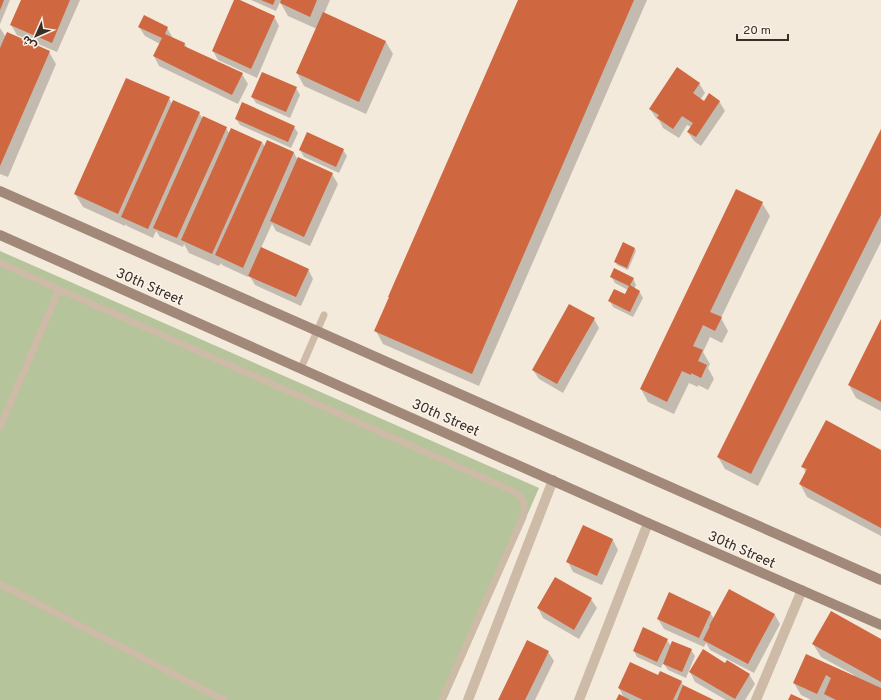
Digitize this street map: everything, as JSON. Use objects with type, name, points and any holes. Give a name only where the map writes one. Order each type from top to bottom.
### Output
[{"type":"street","name":"30th Street","points":[[0,191],[881,580]]},
{"type":"street","name":"30th Street","points":[[0,235],[881,625]]},
{"type":"street","points":[[468,700],[554,480]]},
{"type":"street","points":[[579,700],[648,522]]},
{"type":"street","points":[[756,700],[802,590]]},
{"type":"lane","points":[[0,263],[515,492],[522,498],[525,504],[523,517],[442,700]]},
{"type":"lane","points":[[0,427],[59,290]]},
{"type":"lane","points":[[301,368],[324,315]]},
{"type":"lane","points":[[0,584],[224,700]]},
{"type":"green space","points":[[0,251],[539,488],[446,700],[0,700]]},
{"type":"building","points":[[0,0],[4,0],[0,10]]},
{"type":"building","points":[[21,0],[70,0],[52,43],[10,25]]},
{"type":"building","points":[[234,0],[240,0],[275,16],[251,69],[212,51]]},
{"type":"building","points":[[261,0],[275,0],[273,5]]},
{"type":"building","points":[[281,0],[317,0],[310,17],[280,3]]},
{"type":"building","points":[[518,0],[634,0],[472,374],[374,331]]},
{"type":"building","points":[[323,12],[386,41],[359,102],[296,73]]},
{"type":"building","points":[[144,15],[168,27],[165,34],[185,43],[184,46],[243,73],[232,95],[153,56],[162,38],[138,27]]},
{"type":"building","points":[[7,32],[50,51],[0,166],[0,48]]},
{"type":"building","points":[[677,67],[700,83],[693,93],[704,101],[709,93],[720,101],[696,137],[687,132],[693,123],[682,116],[673,129],[657,118],[659,115],[649,109]]},
{"type":"building","points":[[262,72],[297,87],[286,112],[251,97]]},
{"type":"building","points":[[126,78],[170,97],[118,214],[74,194]]},
{"type":"building","points":[[173,100],[200,112],[148,229],[121,217]]},
{"type":"building","points":[[242,102],[295,126],[288,142],[235,119]]},
{"type":"building","points":[[203,116],[227,127],[177,238],[153,228]]},
{"type":"building","points":[[231,128],[262,142],[212,254],[181,240]]},
{"type":"building","points":[[881,129],[881,215],[751,474],[717,457]]},
{"type":"building","points":[[307,132],[344,149],[336,167],[299,150]]},
{"type":"building","points":[[267,140],[294,152],[243,268],[215,255]]},
{"type":"building","points":[[298,157],[333,173],[304,237],[270,221]]},
{"type":"building","points":[[736,189],[763,202],[710,312],[722,317],[715,331],[703,325],[693,346],[703,350],[698,361],[707,365],[701,378],[691,373],[691,375],[682,371],[667,402],[640,389]]},
{"type":"building","points":[[623,242],[635,248],[627,268],[614,262]]},
{"type":"building","points":[[261,247],[309,269],[296,297],[248,276]]},
{"type":"building","points":[[614,268],[634,278],[630,285],[640,291],[630,312],[608,301],[614,289],[625,294],[629,286],[610,277]]},
{"type":"building","points":[[569,304],[595,318],[557,384],[532,370]]},
{"type":"building","points":[[881,319],[881,402],[848,385]]},
{"type":"building","points":[[826,420],[881,450],[881,528],[799,484],[807,469],[801,467]]},
{"type":"building","points":[[583,525],[613,539],[597,576],[566,562]]},
{"type":"building","points":[[555,577],[592,598],[574,630],[537,608]]},
{"type":"building","points":[[729,589],[775,614],[748,664],[703,640]]},
{"type":"building","points":[[669,592],[711,612],[699,638],[657,619]]},
{"type":"building","points":[[831,611],[881,639],[881,682],[812,644]]},
{"type":"building","points":[[643,627],[668,639],[657,662],[633,651]]},
{"type":"building","points":[[527,640],[549,651],[525,700],[498,700]]},
{"type":"building","points":[[672,641],[692,649],[682,672],[663,664]]},
{"type":"building","points":[[703,649],[725,663],[727,660],[750,674],[735,699],[689,672]]},
{"type":"building","points":[[806,654],[881,688],[881,700],[836,700],[824,694],[831,678],[826,675],[817,694],[793,683]]},
{"type":"building","points":[[630,662],[658,675],[660,671],[682,681],[673,700],[643,700],[618,688]]},
{"type":"building","points":[[683,685],[714,700],[677,700]]},
{"type":"building","points":[[619,694],[630,700],[616,700]]},
{"type":"building","points":[[791,694],[804,700],[788,700]]}]
